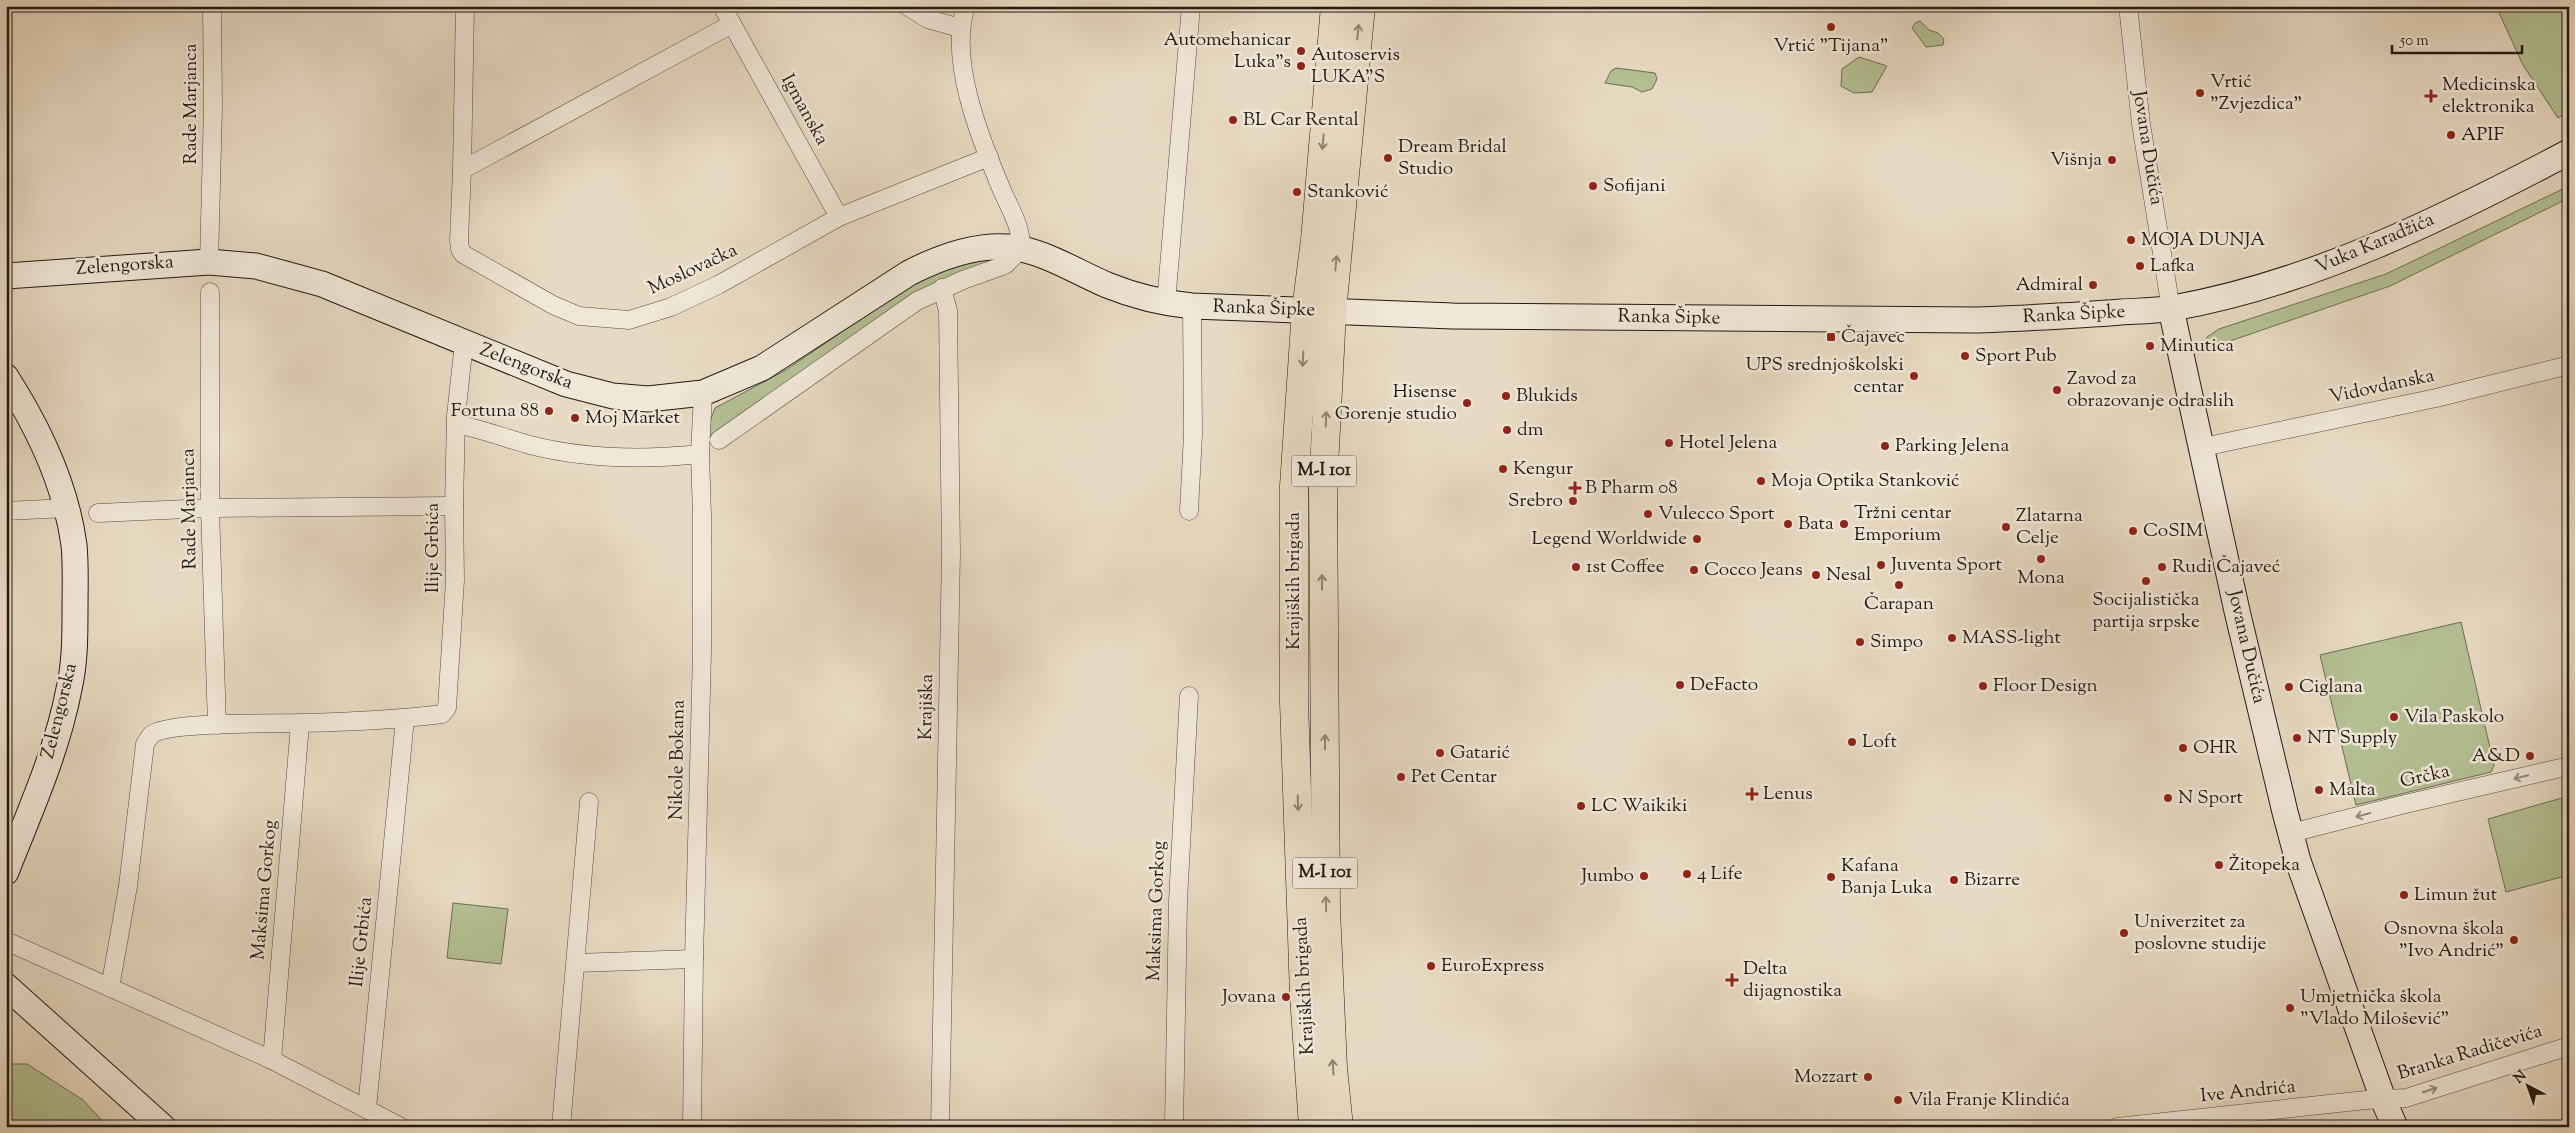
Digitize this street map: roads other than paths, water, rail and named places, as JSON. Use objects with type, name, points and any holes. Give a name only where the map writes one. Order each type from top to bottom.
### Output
[{"type":"main road","name":"Krajiških brigada","points":[[1335,6],[1315,240],[1319,311],[1323,486],[1322,605],[1326,909],[1341,1123]]},
{"type":"main road","name":"Krajiških brigada","points":[[1308,1120],[1293,604],[1294,470],[1319,311],[1361,6]]},
{"type":"street","name":"Rade Marjanca","points":[[209,262],[213,116],[212,6]]},
{"type":"street","name":"Moslovačka","points":[[464,6],[460,249],[463,254],[553,306],[578,316],[629,320],[672,307],[718,285],[839,217],[989,157]]},
{"type":"street","name":"Igmanska","points":[[722,6],[839,217]]},
{"type":"street","points":[[907,6],[928,19],[960,28]]},
{"type":"street","points":[[719,440],[917,301],[942,288],[1001,267],[1011,261],[1021,249],[1020,233],[989,157],[964,82],[960,51],[960,28],[966,6]]},
{"type":"street","points":[[1166,303],[1191,6]]},
{"type":"street","name":"Jovana Dučića","points":[[2128,6],[2141,124],[2171,309],[2237,611],[2298,861],[2383,1099],[2395,1127]]},
{"type":"street","points":[[462,170],[732,24]]},
{"type":"street","name":"Vuka Karadžića","points":[[2171,309],[2266,285],[2312,270],[2385,242],[2569,152]]},
{"type":"street","name":"Zelengorska","points":[[6,276],[209,262],[256,266],[322,284],[464,344],[566,384],[612,396],[648,399],[703,393],[762,368],[926,264],[966,251],[1021,249]]},
{"type":"street","name":"Ranka Šipke","points":[[1021,249],[1108,285],[1166,303],[1192,306],[1453,316],[1977,320],[2063,317],[2171,309]]},
{"type":"street","name":"Krajiška","points":[[940,1127],[951,553],[948,311],[942,288]]},
{"type":"street","name":"Rade Marjanca","points":[[210,292],[210,508],[217,725]]},
{"type":"street","points":[[1189,511],[1194,434],[1192,306]]},
{"type":"street","name":"Ilije Grbića","points":[[110,988],[128,886],[145,744],[151,735],[170,728],[217,725],[300,724],[405,719],[442,714],[447,708],[455,580],[456,424],[464,344]]},
{"type":"street","name":"Vidovdanska","points":[[2202,447],[2436,398],[2569,365]]},
{"type":"street","name":"Zelengorska","points":[[6,377],[34,421],[66,508],[74,546],[74,665],[58,732],[6,872]]},
{"type":"street","name":"Nikole Bokana","points":[[692,1127],[694,959],[702,652],[700,454],[703,393]]},
{"type":"street","points":[[456,424],[530,445],[572,453],[616,458],[700,454]]},
{"type":"street","points":[[98,512],[210,508],[454,506]]},
{"type":"street","points":[[6,511],[66,508]]},
{"type":"street","name":"Maksima Gorkog","points":[[1174,1127],[1178,901],[1189,696]]},
{"type":"street","name":"Ilije Grbića","points":[[367,1108],[405,719]]},
{"type":"street","name":"Maksima Gorkog","points":[[272,1060],[300,724]]},
{"type":"street","name":"Grčka","points":[[2291,833],[2418,800],[2569,766]]},
{"type":"street","points":[[561,1127],[589,802]]},
{"type":"street","points":[[6,941],[272,1060],[401,1127]]},
{"type":"street","points":[[576,963],[694,959]]},
{"type":"street","points":[[6,986],[163,1127]]},
{"type":"street","name":"Branka Radičevića","points":[[2383,1099],[2406,1098],[2569,1046]]},
{"type":"street","name":"Ive Andrića","points":[[2117,1127],[2383,1099]]},
{"type":"place","name":"Vrtić \"Tijana\"","points":[[1831,27]]},
{"type":"place","name":"Automehanicar Luka\"s","points":[[1301,51]]},
{"type":"place","name":"Autoservis LUKA\"S","points":[[1301,66]]},
{"type":"place","name":"Vrtić \"Zvjezdica\"","points":[[2200,93]]},
{"type":"place","name":"Medicinska elektronika","points":[[2431,96]]},
{"type":"place","name":"BL Car Rental","points":[[1233,120]]},
{"type":"place","name":"APIF","points":[[2451,135]]},
{"type":"place","name":"Dream Bridal Studio","points":[[1388,158]]},
{"type":"place","name":"Višnja","points":[[2112,160]]},
{"type":"place","name":"Sofijani","points":[[1593,186]]},
{"type":"place","name":"Stanković","points":[[1297,192]]},
{"type":"place","name":"MOJA DUNJA","points":[[2131,240]]},
{"type":"place","name":"Lafka","points":[[2140,266]]},
{"type":"place","name":"Admiral","points":[[2093,285]]},
{"type":"place","name":"Čajavec","points":[[1831,337]]},
{"type":"place","name":"Minutica","points":[[2150,346]]},
{"type":"place","name":"Sport Pub","points":[[1965,356]]},
{"type":"place","name":"UPS srednjoškolski centar","points":[[1914,376]]},
{"type":"place","name":"Zavod za obrazovanje odraslih","points":[[2057,390]]},
{"type":"place","name":"Blukids","points":[[1506,396]]},
{"type":"place","name":"Hisense Gorenje studio","points":[[1467,403]]},
{"type":"place","name":"Fortuna 88","points":[[549,411]]},
{"type":"place","name":"Moj Market","points":[[575,418]]},
{"type":"place","name":"dm","points":[[1507,430]]},
{"type":"place","name":"Hotel Jelena","points":[[1669,443]]},
{"type":"place","name":"Parking Jelena","points":[[1885,446]]},
{"type":"place","name":"Kengur","points":[[1503,469]]},
{"type":"place","name":"Moja Optika Stanković","points":[[1761,481]]},
{"type":"place","name":"B Pharm 08","points":[[1575,488]]},
{"type":"place","name":"Srebro","points":[[1573,501]]},
{"type":"place","name":"Vulecco Sport","points":[[1648,514]]},
{"type":"place","name":"Bata","points":[[1788,524]]},
{"type":"place","name":"Tržni centar Emporium","points":[[1844,524]]},
{"type":"place","name":"Zlatarna Celje","points":[[2006,527]]},
{"type":"place","name":"CoSIM","points":[[2133,531]]},
{"type":"place","name":"Legend Worldwide","points":[[1697,539]]},
{"type":"place","name":"Mona","points":[[2041,559]]},
{"type":"place","name":"Juventa Sport","points":[[1881,565]]},
{"type":"place","name":"1st Coffee","points":[[1576,567]]},
{"type":"place","name":"Rudi Čajaveć","points":[[2162,567]]},
{"type":"place","name":"Cocco Jeans","points":[[1694,570]]},
{"type":"place","name":"Nesal","points":[[1816,575]]},
{"type":"place","name":"Socijalistička partija srpske","points":[[2146,581]]},
{"type":"place","name":"Čarapan","points":[[1899,585]]},
{"type":"place","name":"MASS-light","points":[[1952,638]]},
{"type":"place","name":"Simpo","points":[[1860,642]]},
{"type":"place","name":"DeFacto","points":[[1680,685]]},
{"type":"place","name":"Floor Design","points":[[1983,686]]},
{"type":"place","name":"Ciglana","points":[[2289,687]]},
{"type":"place","name":"Vila Paskolo","points":[[2394,717]]},
{"type":"place","name":"NT Supply","points":[[2297,738]]},
{"type":"place","name":"Loft","points":[[1852,742]]},
{"type":"place","name":"OHR","points":[[2183,748]]},
{"type":"place","name":"Gatarić","points":[[1440,753]]},
{"type":"place","name":"A&D","points":[[2530,756]]},
{"type":"place","name":"Pet Centar","points":[[1401,777]]},
{"type":"place","name":"Malta","points":[[2319,790]]},
{"type":"place","name":"Lenus","points":[[1752,794]]},
{"type":"place","name":"N Sport","points":[[2168,798]]},
{"type":"place","name":"LC Waikiki","points":[[1581,806]]},
{"type":"place","name":"Žitopeka","points":[[2219,865]]},
{"type":"place","name":"4 Life","points":[[1687,874]]},
{"type":"place","name":"Jumbo","points":[[1644,876]]},
{"type":"place","name":"Kafana Banja Luka","points":[[1831,877]]},
{"type":"place","name":"Bizarre","points":[[1954,880]]},
{"type":"place","name":"Limun žut","points":[[2404,895]]},
{"type":"place","name":"Univerzitet za poslovne studije","points":[[2124,933]]},
{"type":"place","name":"Osnovna škola \"Ivo Andrić\"","points":[[2514,940]]},
{"type":"place","name":"EuroExpress","points":[[1431,966]]},
{"type":"place","name":"Delta dijagnostika","points":[[1732,980]]},
{"type":"place","name":"Jovana","points":[[1286,997]]},
{"type":"place","name":"Umjetnička škola \"Vlado Milošević\"","points":[[2290,1008]]},
{"type":"place","name":"Mozzart","points":[[1868,1077]]},
{"type":"place","name":"Vila Franje Klindića","points":[[1898,1100]]}]
